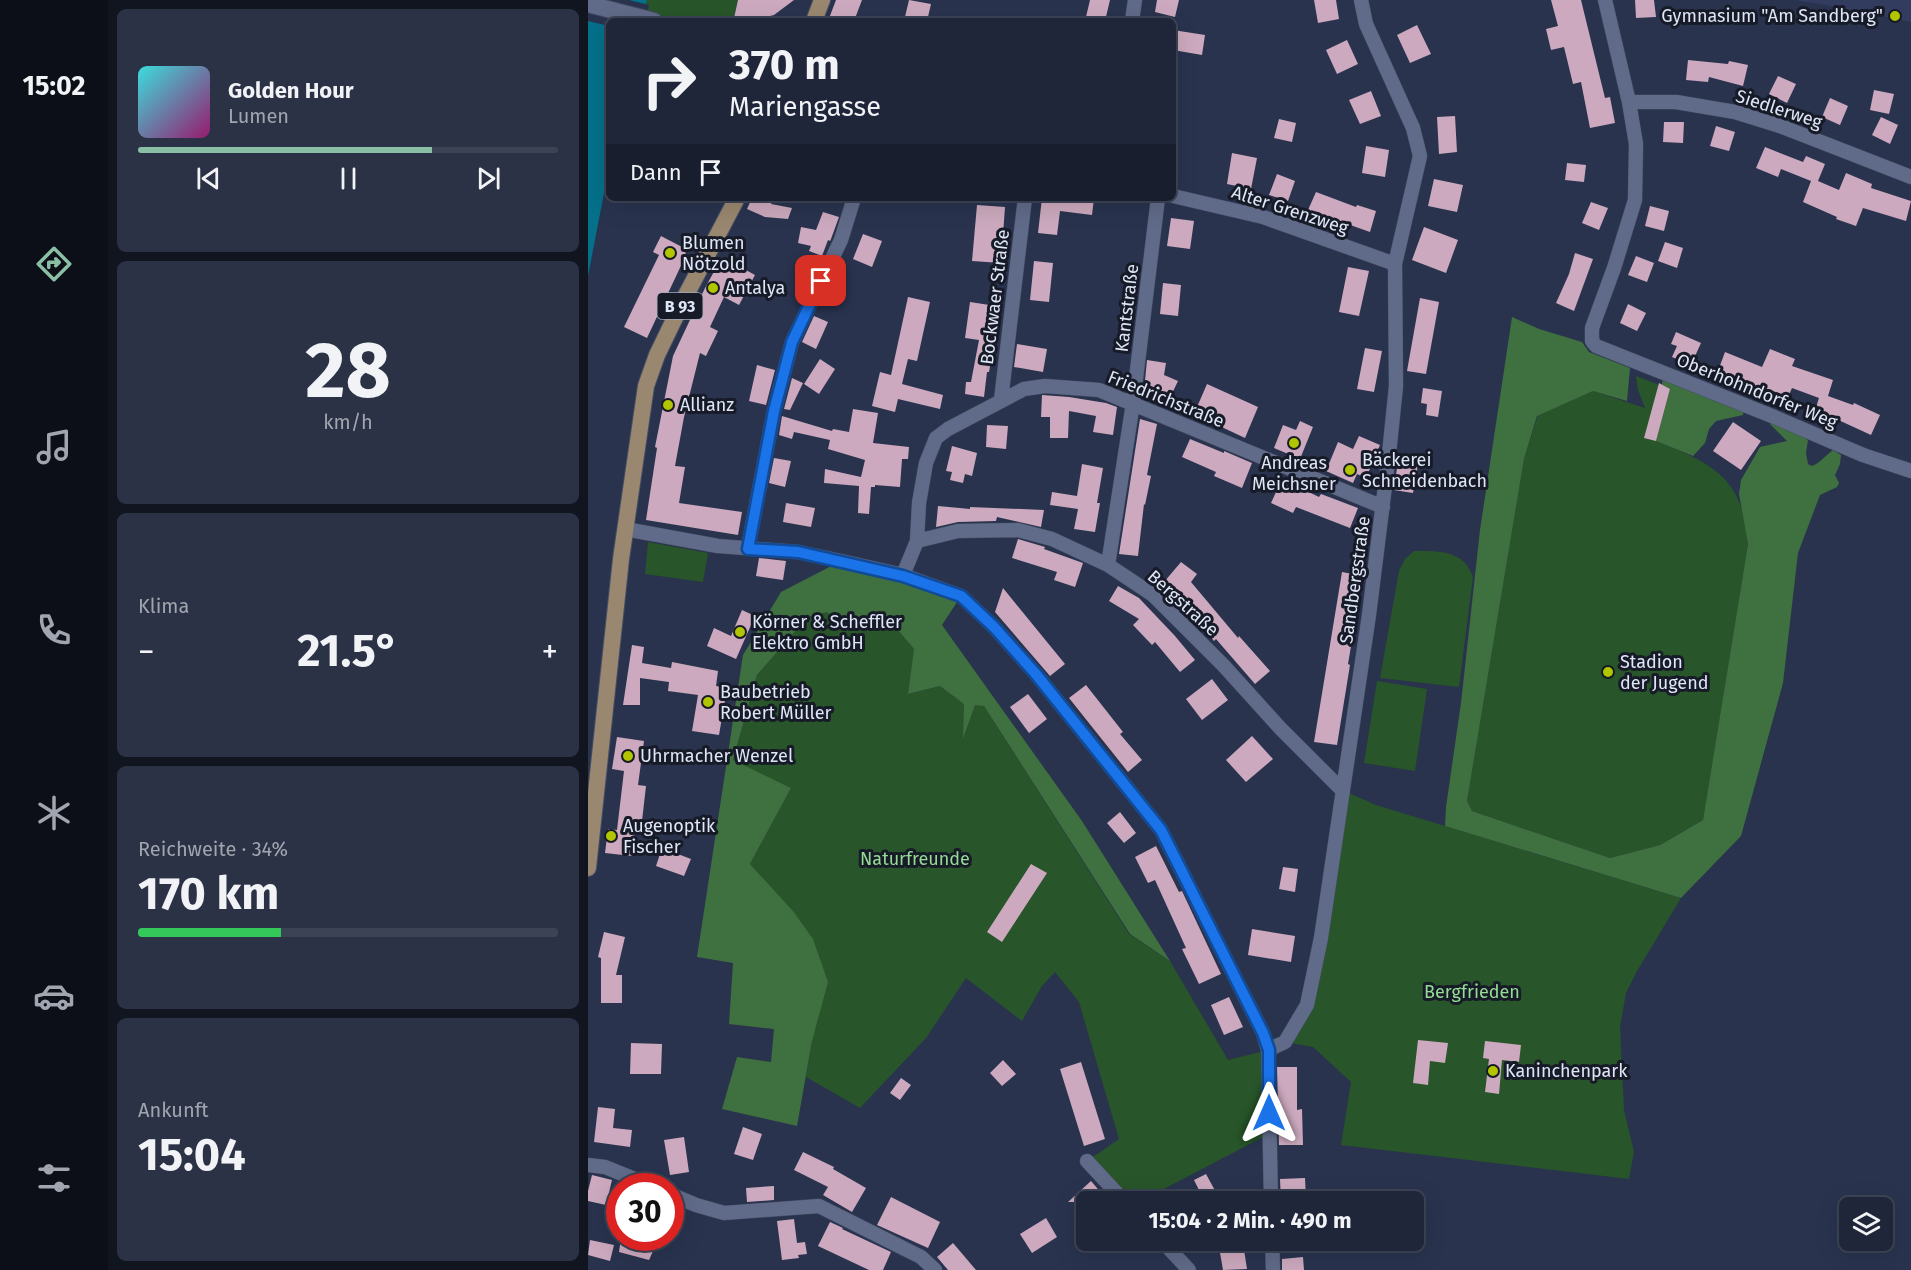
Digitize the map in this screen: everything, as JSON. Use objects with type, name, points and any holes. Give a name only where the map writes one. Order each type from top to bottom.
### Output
[{"type":"main road","points":[[815,18],[822,0]]},
{"type":"main road","points":[[588,4],[642,18]]},
{"type":"main road","name":"B 93","points":[[588,868],[625,529],[646,386],[657,355],[685,297],[735,201]]},
{"type":"street","points":[[1132,18],[1135,0]]},
{"type":"street","name":"Sandbergstraße","points":[[1269,1050],[1285,1042],[1307,1005],[1321,939],[1383,507],[1396,386],[1395,264],[1420,156],[1413,128],[1366,24],[1361,0]]},
{"type":"street","points":[[1605,0],[1629,102]]},
{"type":"street","name":"Siedlerweg","points":[[1629,102],[1676,102],[1735,112],[1780,126],[1911,177]]},
{"type":"street","name":"Oberhohndorfer Weg","points":[[1629,102],[1636,144],[1635,200],[1592,328],[1592,340],[1596,346],[1863,455],[1911,471]]},
{"type":"street","name":"Alter Grenzweg","points":[[1176,197],[1263,217],[1395,264]]},
{"type":"street","points":[[748,549],[774,411],[792,342],[841,240],[853,201]]},
{"type":"street","name":"Bockwaer Straße","points":[[1001,400],[1025,201]]},
{"type":"street","name":"Kantstraße","points":[[1108,565],[1133,403],[1158,201]]},
{"type":"street","name":"Friedrichstraße","points":[[903,576],[917,541],[926,463],[936,438],[948,429],[1024,389],[1045,386],[1099,390],[1383,507]]},
{"type":"street","points":[[625,529],[718,546],[798,552],[903,576],[961,596],[994,627],[1035,673],[1161,830],[1263,1033],[1269,1050],[1271,1191]]},
{"type":"street","name":"Bergstraße","points":[[917,541],[957,531],[1018,530],[1052,539],[1108,565],[1153,595],[1342,790]]},
{"type":"street","points":[[1087,1161],[1115,1191]]},
{"type":"street","points":[[588,1165],[604,1167],[619,1173]]},
{"type":"street","points":[[684,1200],[724,1213],[819,1206],[921,1257],[935,1270]]},
{"type":"street","points":[[1171,1251],[1189,1270]]},
{"type":"street","points":[[1272,1251],[1273,1270]]},
{"type":"shaded area","points":[[588,0],[647,0],[643,18],[606,18],[606,183],[588,276]]},
{"type":"shaded area","name":"Gymnasium \"Am Sandberg\"","points":[[1795,0],[1911,0],[1911,22],[1847,9]]},
{"type":"green space","points":[[647,0],[738,0],[734,18],[643,18]]},
{"type":"green space","points":[[1512,317],[1539,329],[1582,342],[1589,352],[1630,368],[1627,401],[1593,391],[1537,416],[1524,459],[1467,801],[1472,811],[1610,858],[1660,845],[1703,820],[1748,544],[1739,494],[1741,480],[1760,447],[1787,441],[1770,424],[1775,421],[1792,427],[1808,440],[1806,453],[1808,464],[1815,465],[1833,450],[1841,455],[1835,475],[1839,483],[1837,487],[1820,495],[1798,553],[1783,683],[1741,836],[1681,898],[1445,826],[1480,530]]},
{"type":"green space","points":[[1663,375],[1744,408],[1743,415],[1716,421],[1709,429],[1705,443],[1693,456],[1656,441],[1670,389],[1662,385]]},
{"type":"green space","name":"Stadion der Jugend","points":[[1636,376],[1670,389],[1656,441],[1695,458],[1727,482],[1741,507],[1748,544],[1703,820],[1660,845],[1610,858],[1472,811],[1467,801],[1524,459],[1538,415],[1593,391],[1645,408],[1638,390]]},
{"type":"green space","points":[[648,542],[708,553],[703,582],[645,574]]},
{"type":"green space","points":[[1414,551],[1441,552],[1457,557],[1469,568],[1473,577],[1459,687],[1380,678],[1399,571],[1405,559]]},
{"type":"green space","points":[[841,561],[961,596],[942,625],[1082,821],[1170,961],[1130,934],[984,706],[975,705],[963,739],[964,704],[940,686],[908,694],[914,649],[891,622],[847,631],[827,612],[808,617],[757,675],[733,760],[791,788],[750,864],[793,911],[813,939],[828,982],[812,1041],[797,1126],[722,1109],[737,1057],[771,1062],[774,1029],[729,1024],[733,963],[697,957],[743,655],[781,592]]},
{"type":"green space","name":"Naturfreunde","points":[[828,611],[847,631],[891,622],[914,649],[909,694],[940,686],[965,704],[964,737],[975,704],[984,706],[1129,934],[1170,961],[1228,1060],[1268,1050],[1269,1134],[1160,1191],[1116,1191],[1087,1161],[1119,1139],[1079,1002],[1055,972],[1042,986],[1022,1021],[966,978],[926,1038],[860,1108],[806,1077],[812,1041],[793,911],[750,864],[791,788],[733,761],[757,675],[808,617]]},
{"type":"green space","points":[[1377,681],[1427,689],[1415,771],[1364,763]]},
{"type":"green space","name":"Bergfrieden","points":[[1342,790],[1376,805],[1681,898],[1626,993],[1620,1027],[1624,1110],[1634,1152],[1629,1179],[1341,1145],[1351,1082],[1313,1047],[1285,1042],[1307,1005]]},
{"type":"pier","points":[[588,0],[629,0],[649,5],[646,18],[606,18],[606,25],[588,21]]},
{"type":"building","points":[[738,0],[794,0],[774,15],[762,18],[734,18]]},
{"type":"building","points":[[836,0],[862,0],[855,18],[829,18]]},
{"type":"building","points":[[909,0],[931,4],[928,18],[905,18]]},
{"type":"building","points":[[1090,0],[1110,0],[1106,18],[1086,18]]},
{"type":"building","points":[[1157,0],[1179,0],[1175,17],[1155,12]]},
{"type":"building","points":[[1314,0],[1336,0],[1339,19],[1318,23]]},
{"type":"building","points":[[1551,0],[1581,0],[1605,98],[1610,97],[1615,123],[1590,128],[1581,82],[1573,84],[1564,47],[1551,50],[1546,29],[1558,26]]},
{"type":"building","points":[[1635,0],[1654,0],[1656,17],[1636,18]]},
{"type":"building","points":[[1417,25],[1431,54],[1410,63],[1397,35]]},
{"type":"building","points":[[1176,30],[1205,35],[1202,55],[1176,51]]},
{"type":"building","points":[[1347,40],[1358,64],[1337,74],[1326,50]]},
{"type":"building","points":[[1688,60],[1728,64],[1729,61],[1748,65],[1743,86],[1709,77],[1708,82],[1686,80]]},
{"type":"building","points":[[1778,76],[1796,84],[1787,103],[1769,94]]},
{"type":"building","points":[[1874,90],[1894,94],[1889,114],[1870,110]]},
{"type":"building","points":[[1371,91],[1381,116],[1360,124],[1349,100]]},
{"type":"building","points":[[1830,98],[1848,106],[1840,125],[1822,117]]},
{"type":"building","points":[[1455,116],[1457,152],[1439,154],[1437,117]]},
{"type":"building","points":[[1881,117],[1898,125],[1890,144],[1872,135]]},
{"type":"building","points":[[1279,119],[1296,123],[1292,142],[1274,138]]},
{"type":"building","points":[[1664,122],[1684,122],[1683,143],[1663,142]]},
{"type":"building","points":[[1716,126],[1735,132],[1729,151],[1710,146]]},
{"type":"building","points":[[1366,146],[1389,150],[1385,177],[1362,173]]},
{"type":"building","points":[[1765,147],[1803,162],[1806,156],[1825,164],[1818,181],[1839,190],[1846,173],[1872,184],[1871,188],[1911,201],[1906,221],[1863,208],[1856,226],[1836,219],[1837,217],[1803,202],[1811,181],[1781,169],[1778,177],[1756,168]]},
{"type":"building","points":[[1232,153],[1257,158],[1251,189],[1227,184]]},
{"type":"building","points":[[1567,163],[1586,165],[1584,182],[1565,180]]},
{"type":"building","points":[[1277,174],[1295,181],[1288,201],[1269,195]]},
{"type":"building","points":[[1434,179],[1463,185],[1457,212],[1428,206]]},
{"type":"building","points":[[1316,192],[1356,207],[1357,205],[1376,211],[1370,232],[1308,210]]},
{"type":"building","points":[[751,201],[772,201],[771,204],[792,208],[788,219],[765,217],[747,209]]},
{"type":"building","points":[[1042,201],[1094,201],[1092,215],[1060,211],[1057,235],[1038,233]]},
{"type":"building","points":[[1591,202],[1608,208],[1599,230],[1582,223]]},
{"type":"building","points":[[977,205],[1005,207],[1001,263],[972,261]]},
{"type":"building","points":[[1650,206],[1669,211],[1664,231],[1645,226]]},
{"type":"building","points":[[823,212],[839,217],[822,256],[809,251],[811,246],[798,243],[801,227],[816,230]]},
{"type":"building","points":[[1171,218],[1194,221],[1190,249],[1167,246]]},
{"type":"building","points":[[1424,227],[1458,240],[1446,273],[1412,260]]},
{"type":"building","points":[[863,234],[882,241],[872,267],[853,259]]},
{"type":"building","points":[[661,236],[684,248],[686,255],[647,338],[624,327],[659,255],[653,252]]},
{"type":"building","points":[[1665,242],[1683,248],[1677,268],[1658,261]]},
{"type":"building","points":[[1575,253],[1593,259],[1574,311],[1556,303],[1569,274]]},
{"type":"building","points":[[1636,256],[1654,263],[1647,282],[1628,275]]},
{"type":"building","points":[[722,257],[755,275],[739,305],[724,297],[710,327],[718,331],[706,356],[700,353],[675,466],[685,467],[679,503],[742,512],[738,535],[646,520],[657,448],[655,447],[673,356]]},
{"type":"building","points":[[1034,261],[1053,263],[1049,302],[1030,300]]},
{"type":"building","points":[[1348,267],[1369,271],[1359,316],[1339,312]]},
{"type":"building","points":[[1163,283],[1181,285],[1178,316],[1160,314]]},
{"type":"building","points":[[908,297],[930,302],[917,361],[908,359],[902,384],[943,395],[940,409],[898,399],[895,412],[872,406],[880,372],[891,375]]},
{"type":"building","points":[[1420,298],[1439,302],[1426,374],[1407,371]]},
{"type":"building","points":[[970,302],[996,306],[989,356],[992,356],[989,372],[987,372],[984,397],[965,394],[966,382],[971,382],[979,340],[965,338]]},
{"type":"building","points":[[1628,304],[1646,313],[1637,331],[1620,323]]},
{"type":"building","points":[[814,316],[828,322],[816,349],[802,342]]},
{"type":"building","points":[[1676,332],[1701,343],[1691,365],[1672,357],[1677,346],[1671,344]]},
{"type":"building","points":[[1017,344],[1047,349],[1043,372],[1014,367]]},
{"type":"building","points":[[1365,348],[1382,351],[1374,392],[1357,389]]},
{"type":"building","points":[[1770,349],[1795,359],[1792,366],[1833,380],[1828,396],[1853,405],[1854,403],[1880,415],[1871,435],[1834,418],[1833,421],[1814,414],[1819,398],[1792,388],[1788,397],[1768,389],[1763,401],[1751,396],[1755,386],[1718,371],[1725,352],[1762,367]]},
{"type":"building","points":[[820,359],[835,369],[819,394],[804,384]]},
{"type":"building","points":[[1147,360],[1166,363],[1164,375],[1178,381],[1168,402],[1144,391]]},
{"type":"building","points":[[757,365],[775,370],[766,405],[749,401]]},
{"type":"building","points":[[792,378],[803,383],[790,410],[784,409]]},
{"type":"building","points":[[1659,383],[1670,389],[1656,441],[1644,438]]},
{"type":"building","points":[[1207,384],[1258,407],[1245,438],[1194,414]]},
{"type":"building","points":[[1423,388],[1442,391],[1438,417],[1426,415],[1427,404],[1421,403]]},
{"type":"building","points":[[1042,395],[1069,397],[1117,407],[1113,435],[1093,432],[1096,416],[1069,411],[1068,438],[1050,438],[1050,417],[1041,417]]},
{"type":"building","points":[[853,409],[878,413],[873,443],[909,447],[908,459],[902,459],[900,487],[875,485],[871,487],[869,514],[858,513],[859,486],[824,483],[825,469],[861,477],[865,460],[828,449],[830,440],[794,432],[792,439],[779,435],[782,416],[832,431],[833,429],[849,432]]},
{"type":"building","points":[[1140,419],[1157,424],[1147,475],[1151,476],[1144,504],[1138,556],[1119,554]]},
{"type":"building","points":[[1300,421],[1313,427],[1300,459],[1274,448],[1283,425],[1296,430]]},
{"type":"building","points":[[1733,422],[1761,441],[1741,470],[1713,451]]},
{"type":"building","points":[[987,425],[1008,426],[1006,449],[986,447]]},
{"type":"building","points":[[1359,436],[1380,445],[1366,478],[1357,474],[1353,483],[1326,471],[1338,442],[1353,449]]},
{"type":"building","points":[[1190,439],[1252,463],[1242,488],[1214,476],[1216,472],[1182,457]]},
{"type":"building","points":[[952,446],[977,453],[972,476],[965,474],[963,483],[950,480],[952,472],[946,471]]},
{"type":"building","points":[[774,458],[791,461],[785,487],[769,483]]},
{"type":"building","points":[[1398,461],[1418,464],[1413,493],[1394,490]]},
{"type":"building","points":[[1082,464],[1103,468],[1095,532],[1074,529],[1078,509],[1050,505],[1052,492],[1077,496]]},
{"type":"building","points":[[1282,479],[1319,497],[1321,494],[1358,508],[1350,528],[1296,507],[1293,513],[1271,503]]},
{"type":"building","points":[[786,503],[815,508],[811,527],[783,522]]},
{"type":"building","points":[[938,506],[1044,510],[1041,527],[997,517],[996,521],[958,522],[936,527]]},
{"type":"building","points":[[1018,539],[1045,547],[1044,549],[1083,563],[1075,587],[1054,580],[1057,572],[1012,558]]},
{"type":"building","points":[[759,558],[786,561],[783,580],[756,576]]},
{"type":"building","points":[[1181,562],[1197,574],[1191,582],[1238,638],[1239,636],[1270,671],[1255,684],[1216,639],[1214,641],[1186,607],[1190,604],[1164,582]]},
{"type":"building","points":[[1342,572],[1363,576],[1337,745],[1314,742]]},
{"type":"building","points":[[1118,586],[1139,598],[1195,660],[1180,672],[1155,642],[1152,645],[1133,625],[1139,619],[1109,601]]},
{"type":"building","points":[[1003,588],[1065,664],[1050,676],[995,612]]},
{"type":"building","name":"Körner & Scheffler Elektro GmbH","points":[[742,610],[755,616],[736,659],[707,646],[714,628],[731,636]]},
{"type":"building","points":[[632,645],[644,647],[642,663],[671,668],[672,662],[718,671],[716,686],[727,688],[719,735],[692,731],[698,695],[668,691],[669,682],[640,678],[640,705],[623,705]]},
{"type":"building","points":[[1212,679],[1228,700],[1202,720],[1186,699]]},
{"type":"building","points":[[1086,685],[1123,732],[1120,734],[1142,760],[1128,772],[1069,698]]},
{"type":"building","points":[[1028,694],[1047,719],[1029,733],[1010,707]]},
{"type":"building","points":[[1252,736],[1273,759],[1246,782],[1226,760]]},
{"type":"building","points":[[617,737],[644,741],[638,785],[646,786],[642,821],[636,821],[632,856],[605,853],[608,829],[617,830],[624,771],[612,769]]},
{"type":"building","points":[[1120,812],[1136,833],[1124,843],[1107,823]]},
{"type":"building","points":[[1156,846],[1179,892],[1182,891],[1221,974],[1199,984],[1182,949],[1186,948],[1155,880],[1148,883],[1135,857]]},
{"type":"building","points":[[662,848],[691,859],[684,876],[656,866]]},
{"type":"building","points":[[1031,864],[1047,873],[1002,942],[987,932]]},
{"type":"building","points":[[1283,867],[1298,869],[1295,892],[1279,889]]},
{"type":"building","points":[[1252,929],[1295,936],[1291,962],[1248,955]]},
{"type":"building","points":[[604,932],[625,937],[616,975],[622,975],[622,1003],[601,1003],[601,958],[598,957]]},
{"type":"building","points":[[1229,997],[1243,1027],[1224,1035],[1211,1005]]},
{"type":"building","points":[[1418,1040],[1448,1043],[1445,1063],[1430,1061],[1428,1085],[1413,1083]]},
{"type":"building","points":[[1485,1041],[1521,1045],[1519,1062],[1502,1060],[1499,1094],[1485,1092],[1489,1059],[1483,1058]]},
{"type":"building","points":[[631,1043],[662,1044],[661,1074],[630,1074]]},
{"type":"building","points":[[1003,1060],[1016,1074],[1002,1086],[990,1073]]},
{"type":"building","points":[[1081,1062],[1105,1139],[1084,1146],[1060,1069]]},
{"type":"building","points":[[1277,1067],[1297,1067],[1297,1110],[1302,1109],[1303,1145],[1279,1145]]},
{"type":"building","points":[[901,1078],[911,1085],[900,1100],[890,1093]]},
{"type":"building","points":[[598,1107],[615,1109],[613,1128],[632,1130],[630,1147],[594,1142]]},
{"type":"building","points":[[743,1127],[762,1134],[753,1160],[734,1154]]},
{"type":"building","points":[[684,1137],[689,1172],[670,1173],[664,1140]]},
{"type":"building","points":[[803,1152],[834,1167],[833,1169],[866,1188],[852,1212],[823,1195],[828,1187],[794,1170]]},
{"type":"building","points":[[1206,1174],[1215,1191],[1197,1191],[1199,1190],[1194,1180]]},
{"type":"building","points":[[592,1175],[606,1178],[606,1205],[588,1201]]},
{"type":"building","points":[[1305,1178],[1306,1191],[1281,1191],[1280,1179]]},
{"type":"building","points":[[1091,1181],[1100,1191],[1080,1191]]},
{"type":"building","points":[[774,1186],[774,1200],[747,1202],[746,1188]]},
{"type":"building","points":[[1076,1195],[1076,1202],[1068,1202]]},
{"type":"building","points":[[891,1197],[940,1222],[928,1248],[877,1225]]},
{"type":"building","points":[[1046,1218],[1057,1237],[1032,1253],[1020,1234]]},
{"type":"building","points":[[794,1219],[797,1243],[805,1242],[807,1254],[798,1255],[799,1258],[782,1260],[777,1221]]},
{"type":"building","points":[[830,1222],[891,1252],[883,1270],[869,1270],[818,1246]]},
{"type":"building","points":[[590,1240],[606,1243],[606,1251],[612,1251],[610,1261],[588,1255]]},
{"type":"building","points":[[953,1243],[976,1270],[948,1270],[937,1257]]},
{"type":"building","points":[[619,1251],[653,1251],[649,1260]]},
{"type":"building","points":[[1220,1251],[1244,1251],[1247,1269],[1223,1270]]},
{"type":"building","points":[[1303,1257],[1304,1270],[1282,1270],[1282,1259]]},
{"type":"place","name":"Gymnasium \"Am Sandberg\"","points":[[1895,16]]},
{"type":"place","name":"Blumen Nötzold","points":[[670,253]]},
{"type":"place","name":"Antalya","points":[[713,288]]},
{"type":"place","name":"Allianz","points":[[668,405]]},
{"type":"place","name":"Andreas Meichsner","points":[[1294,443]]},
{"type":"place","name":"Bäckerei Schneidenbach","points":[[1350,470]]},
{"type":"place","name":"Körner & Scheffler Elektro GmbH","points":[[740,632]]},
{"type":"place","name":"Stadion der Jugend","points":[[1608,672]]},
{"type":"place","name":"Baubetrieb Robert Müller","points":[[708,702]]},
{"type":"place","name":"Uhrmacher Wenzel","points":[[628,756]]},
{"type":"place","name":"Augenoptik Fischer","points":[[611,836]]},
{"type":"place","name":"Kaninchenpark","points":[[1493,1071]]},
{"type":"route","points":[[821,281],[792,342],[774,411],[748,549],[798,552],[903,576],[961,596],[994,627],[1035,673],[1161,830],[1263,1033],[1269,1050],[1269,1113]]}]
